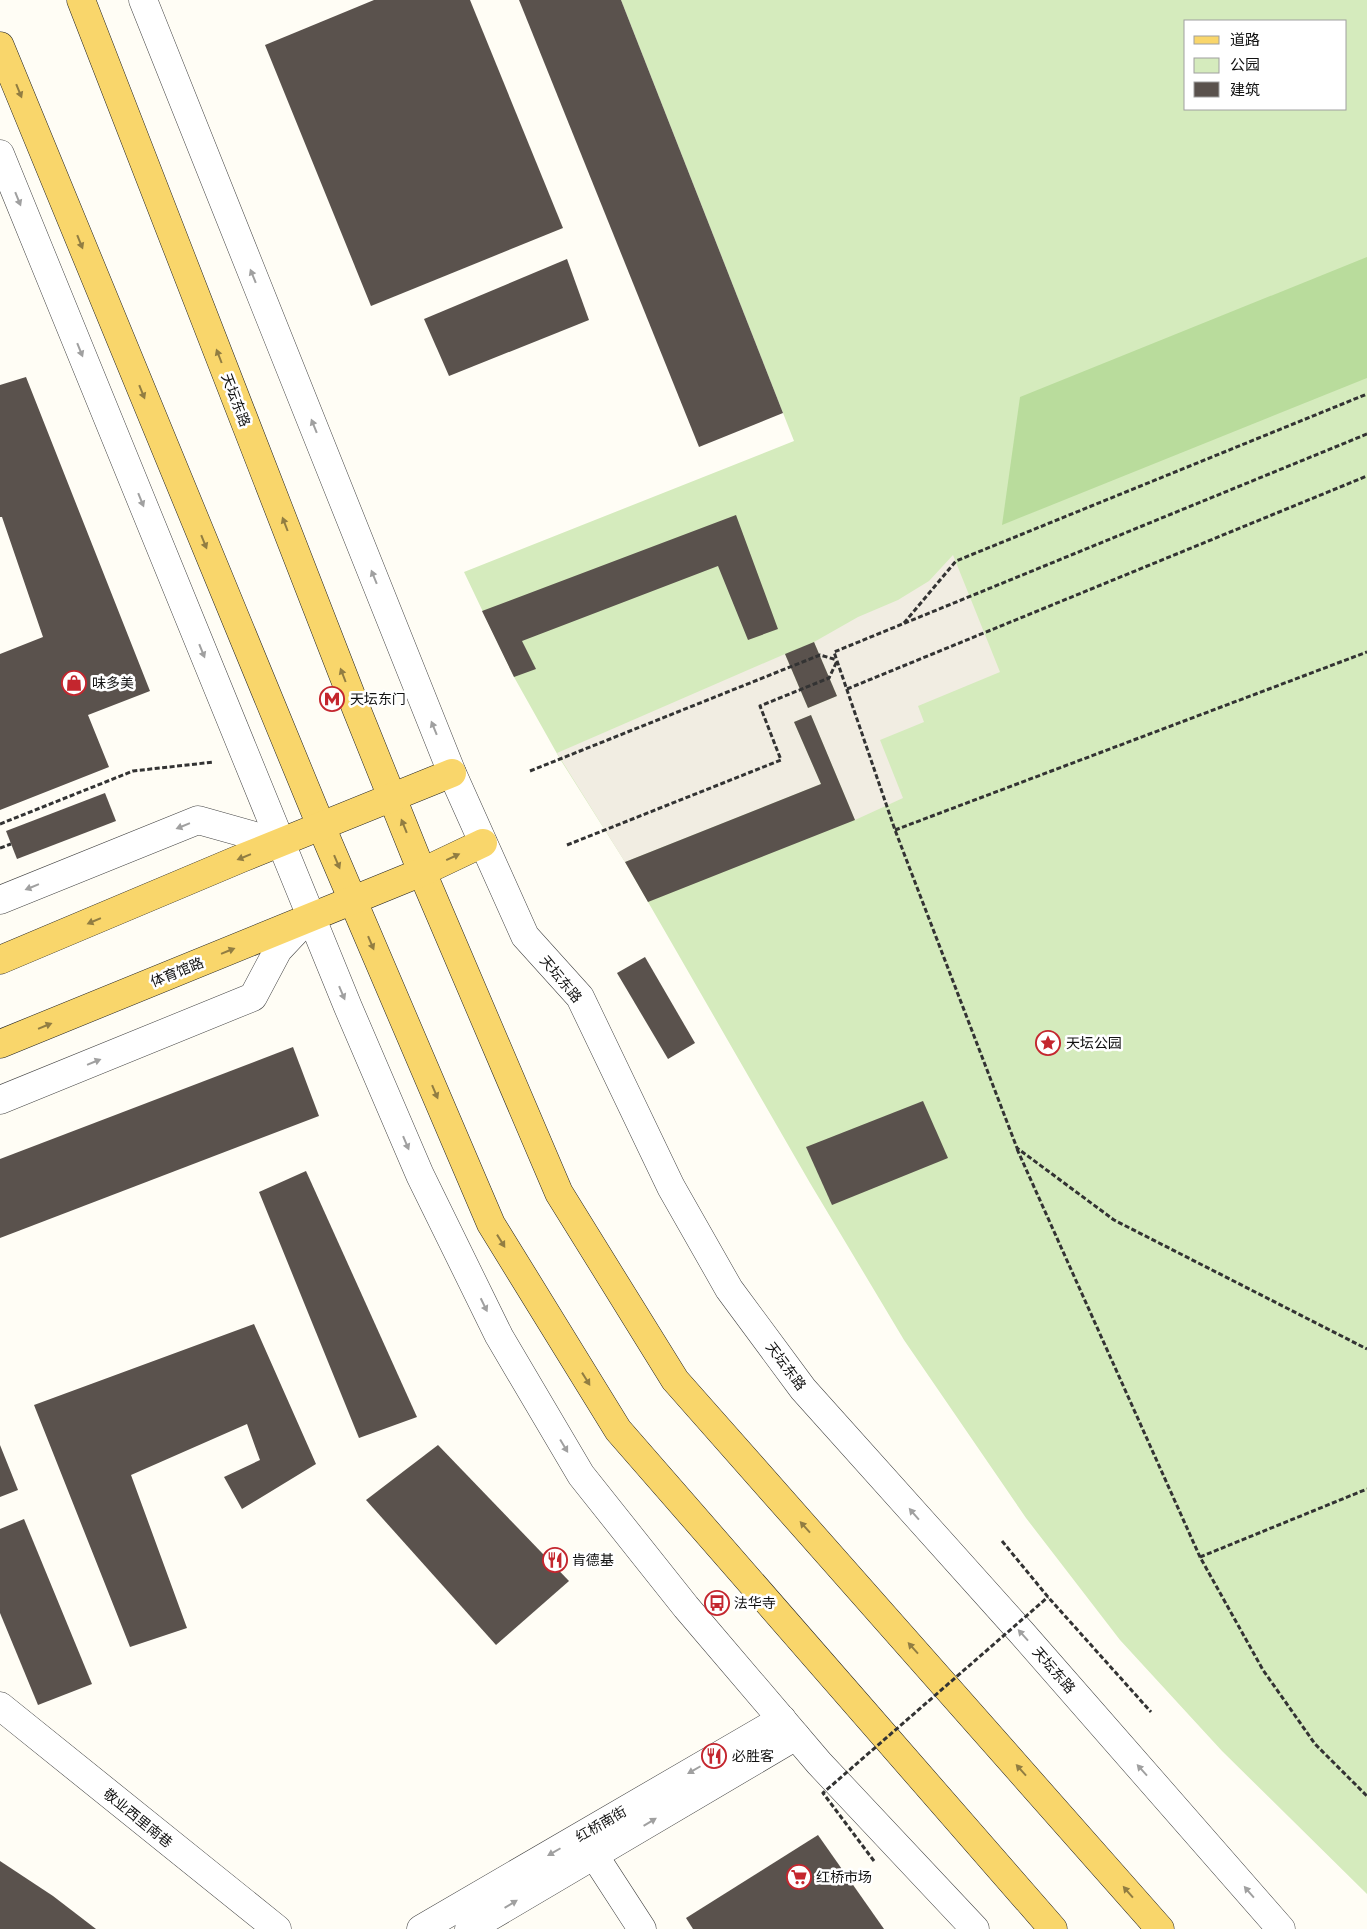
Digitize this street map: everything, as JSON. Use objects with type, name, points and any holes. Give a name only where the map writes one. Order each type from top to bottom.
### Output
[{"type":"main road","name":"天坛东路","points":[[82,0],[392,798],[559,1193],[675,1380],[1160,1929]]},
{"type":"main road","points":[[0,46],[321,826],[491,1224],[618,1430],[1053,1929]]},
{"type":"main road","points":[[0,960],[452,773]]},
{"type":"main road","name":"体育馆路","points":[[0,1044],[352,898],[422,872],[483,843]]},
{"type":"street","name":"天坛东路","points":[[143,0],[452,773],[525,936],[580,997],[671,1187],[728,1290],[803,1389],[1021,1632],[1281,1929]]},
{"type":"street","points":[[0,154],[310,916],[420,1175],[504,1344],[581,1475],[686,1607],[789,1728],[976,1929]]},
{"type":"street","points":[[0,900],[198,820],[280,843]]},
{"type":"street","points":[[0,1100],[253,997],[278,950],[310,916]]},
{"type":"street","name":"敬业西里南巷","points":[[0,1706],[277,1929]]},
{"type":"street","name":"红桥南街","points":[[469,1929],[594,1855],[789,1728]]},
{"type":"street","name":"红桥南街","points":[[422,1929],[789,1728]]},
{"type":"street","points":[[594,1855],[642,1929]]},
{"type":"path","points":[[903,625],[956,561],[1367,394]]},
{"type":"path","points":[[1367,434],[834,652],[895,830],[1017,1148],[1200,1557],[1268,1678],[1315,1744],[1367,1796]]},
{"type":"path","points":[[847,689],[1367,476]]},
{"type":"path","points":[[895,830],[1367,652]]},
{"type":"path","points":[[530,771],[820,655],[838,660]]},
{"type":"path","points":[[567,845],[781,760],[760,706],[829,678],[838,660]]},
{"type":"path","points":[[0,824],[133,770],[188,766],[219,761]]},
{"type":"path","points":[[0,848],[11,844]]},
{"type":"path","points":[[1017,1148],[1114,1220],[1367,1349]]},
{"type":"path","points":[[1200,1557],[1367,1489]]},
{"type":"path","points":[[1002,1541],[1048,1597],[1151,1712]]},
{"type":"path","points":[[874,1861],[823,1793],[1048,1597]]},
{"type":"green space","name":"天坛公园","points":[[621,0],[1367,0],[1367,1894],[1222,1751],[1120,1640],[1026,1518],[904,1340],[810,1183],[625,862],[560,759],[514,677],[464,572],[794,441]]},
{"type":"green space","points":[[1367,257],[1367,378],[1002,525],[1020,397]]},
{"type":"shaded area","points":[[953,555],[1000,672],[918,706],[924,722],[880,740],[903,798],[855,820],[811,715],[794,722],[821,784],[625,862],[557,753],[785,654],[808,708],[837,696],[814,642],[858,617],[898,600],[929,581]]},
{"type":"building","points":[[374,0],[470,0],[563,228],[371,306],[265,45]]},
{"type":"building","points":[[519,0],[621,0],[783,413],[699,447]]},
{"type":"building","points":[[567,259],[589,320],[449,376],[424,319]]},
{"type":"building","points":[[26,377],[150,691],[88,715],[109,767],[0,810],[0,654],[43,637],[2,517],[0,517],[0,385]]},
{"type":"building","points":[[736,515],[778,629],[748,640],[718,566],[522,641],[536,669],[514,677],[482,611]]},
{"type":"building","points":[[814,642],[837,696],[808,708],[785,654]]},
{"type":"building","points":[[811,715],[855,820],[648,902],[625,862],[821,784],[794,722]]},
{"type":"building","points":[[105,793],[116,821],[17,859],[6,831]]},
{"type":"building","points":[[645,957],[695,1043],[668,1059],[617,973]]},
{"type":"building","points":[[293,1047],[319,1116],[0,1238],[0,1159]]},
{"type":"building","points":[[923,1101],[948,1158],[832,1205],[806,1147]]},
{"type":"building","points":[[306,1171],[417,1417],[359,1438],[259,1192]]},
{"type":"building","points":[[254,1324],[316,1464],[242,1509],[224,1477],[260,1460],[247,1424],[131,1475],[187,1628],[130,1647],[34,1405]]},
{"type":"building","points":[[0,1445],[18,1490],[0,1497]]},
{"type":"building","points":[[438,1445],[569,1581],[496,1645],[366,1500]]},
{"type":"building","points":[[24,1519],[92,1684],[38,1705],[0,1613],[0,1529]]},
{"type":"building","name":"红桥市场","points":[[818,1835],[884,1929],[693,1929],[686,1918]]},
{"type":"building","points":[[0,1861],[53,1896],[96,1929],[0,1929]]},
{"type":"place","name":"味多美","points":[[74,683]]},
{"type":"place","name":"天坛东门","points":[[332,699]]},
{"type":"place","name":"天坛公园","points":[[1048,1043]]},
{"type":"place","name":"肯德基","points":[[555,1560]]},
{"type":"place","name":"法华寺","points":[[717,1603]]},
{"type":"place","name":"必胜客","points":[[714,1756]]},
{"type":"place","name":"红桥市场","points":[[799,1877]]}]
